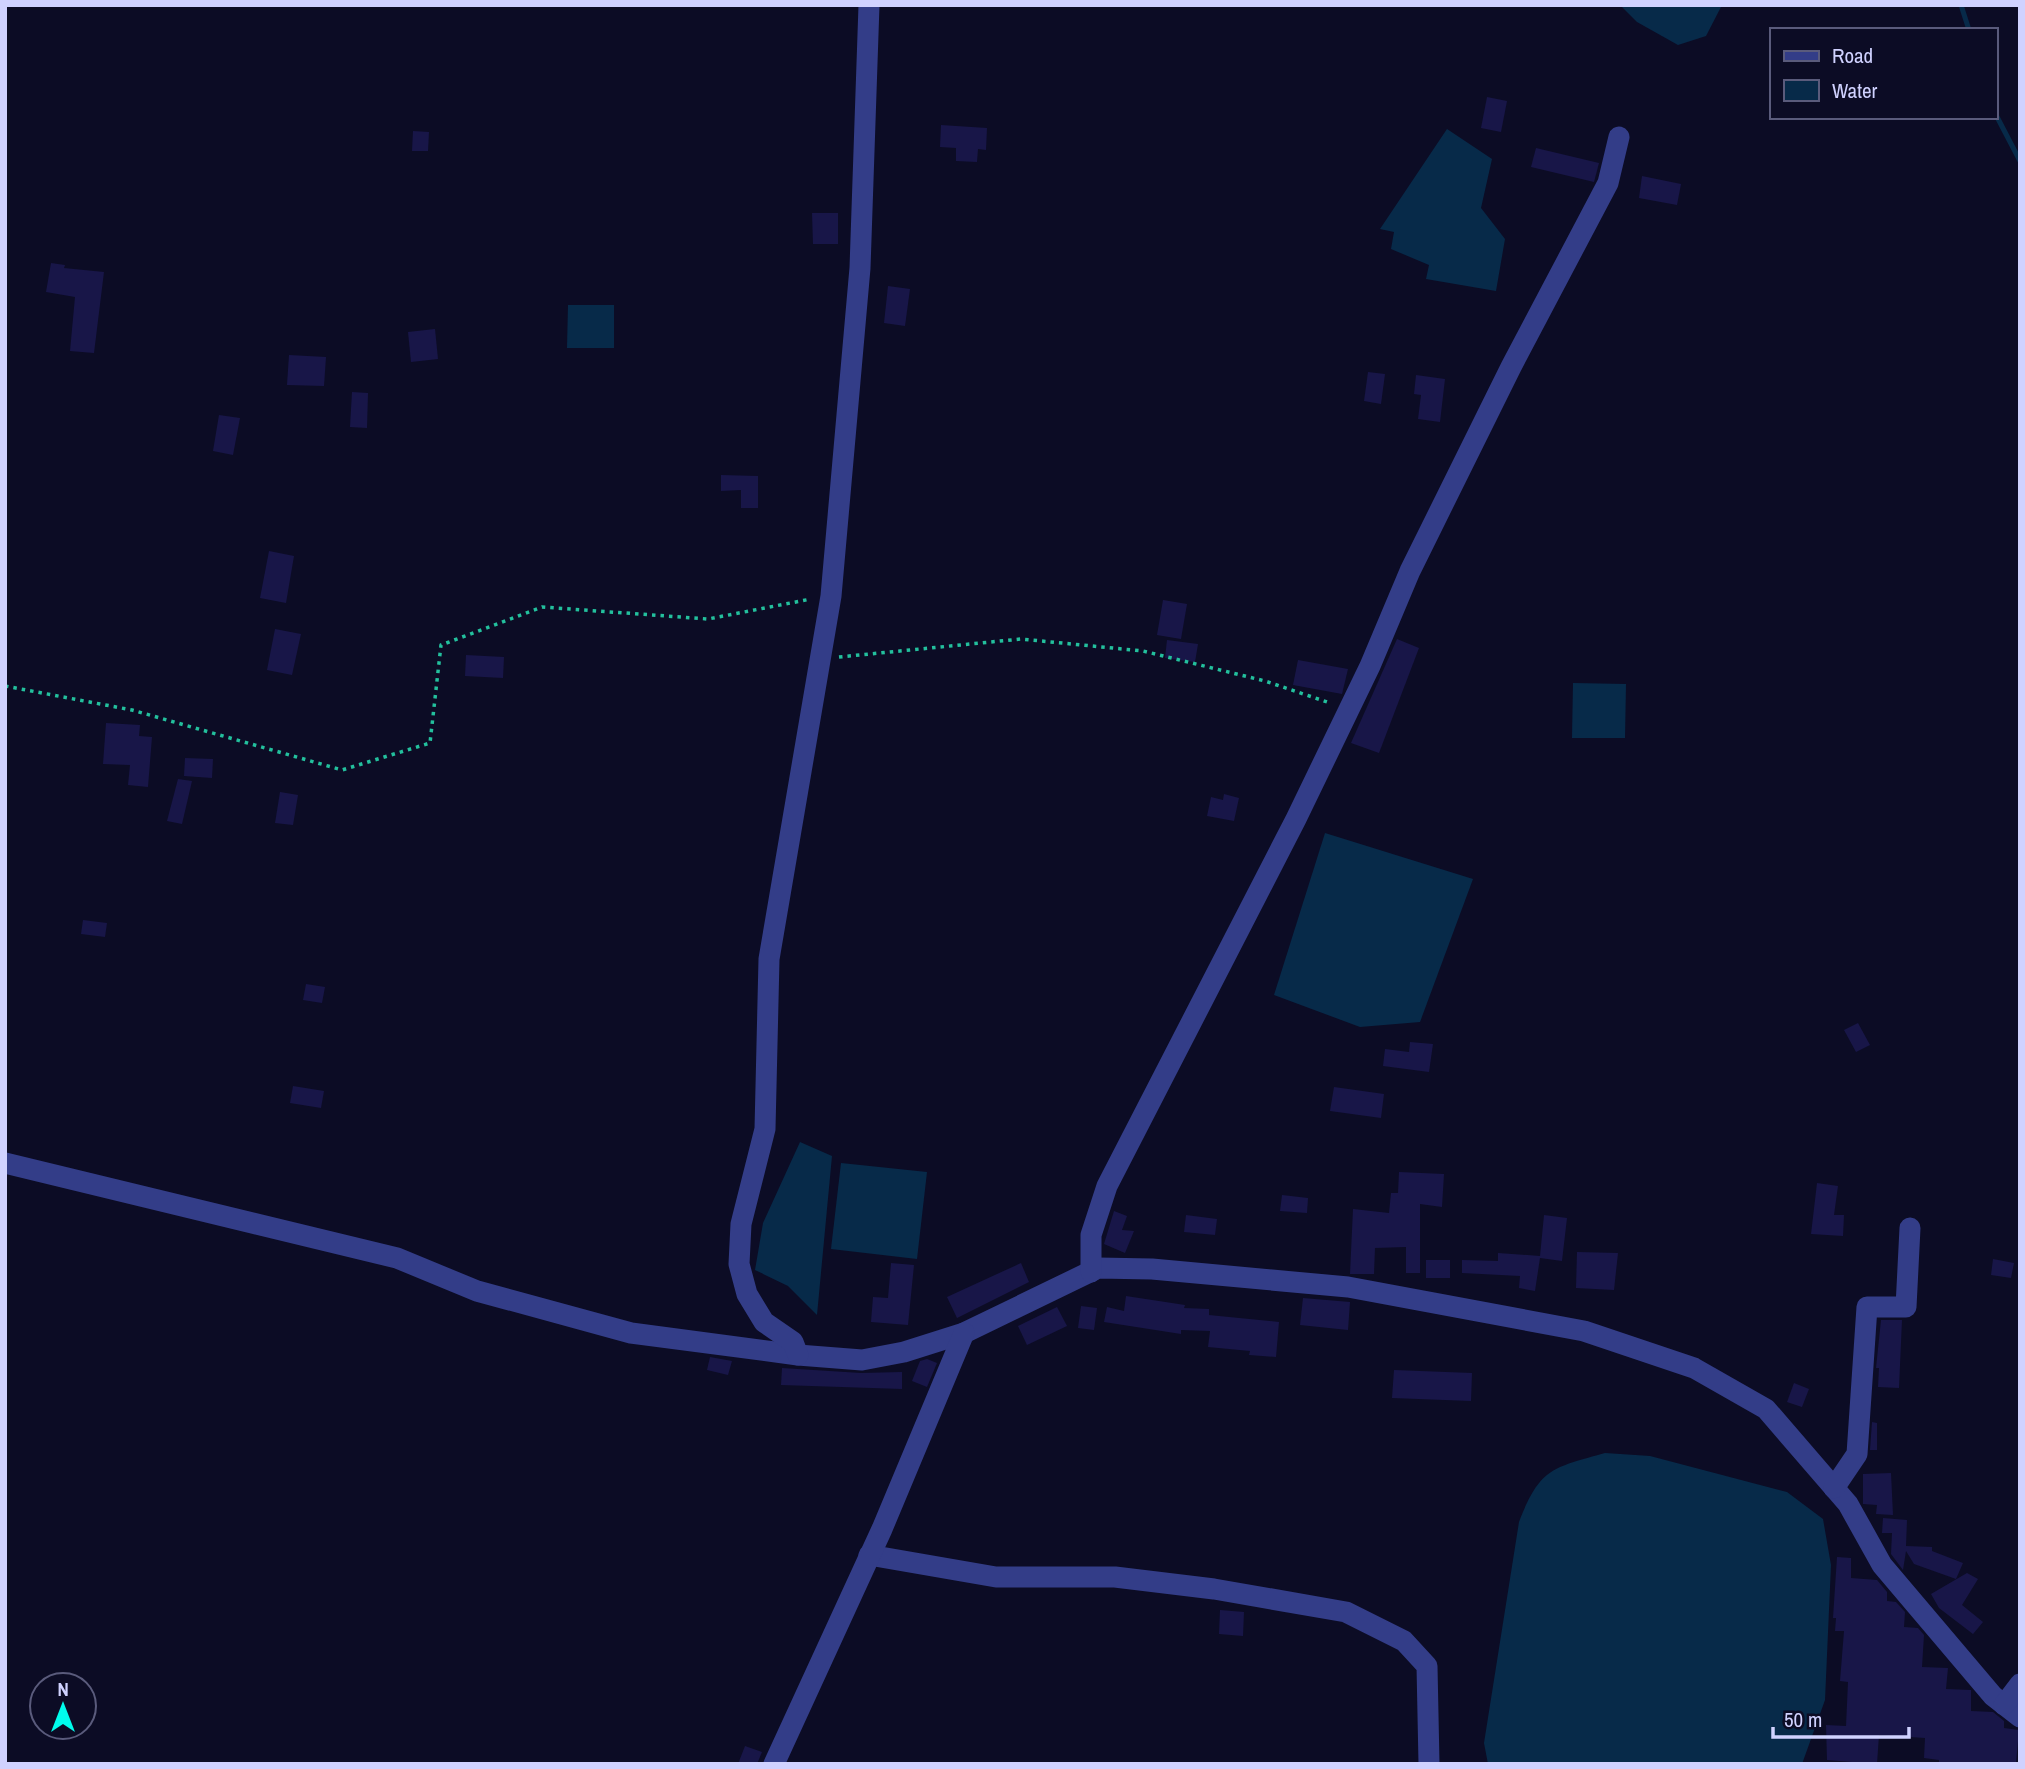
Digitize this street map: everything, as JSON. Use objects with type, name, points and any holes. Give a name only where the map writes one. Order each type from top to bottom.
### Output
[{"type":"street","points":[[798,1355],[793,1342],[764,1322],[747,1294],[739,1264],[741,1224],[765,1129],[769,960],[831,596],[860,268],[869,5]]},
{"type":"street","points":[[1091,1272],[1091,1235],[1107,1186],[1348,709],[1416,559],[1608,183],[1619,136]]},
{"type":"street","points":[[5,1163],[397,1258],[477,1290],[631,1333],[798,1355],[862,1360],[964,1333],[1098,1268],[1152,1269],[1348,1287],[1584,1331],[1693,1368],[1766,1409],[1848,1504],[1882,1565],[1993,1696],[2012,1711],[2020,1684]]},
{"type":"street","points":[[1834,1488],[1857,1454],[1867,1307],[1906,1307],[1910,1228]]},
{"type":"street","points":[[774,1764],[869,1555],[964,1333]]},
{"type":"street","points":[[869,1555],[996,1577],[1115,1577],[1214,1589],[1346,1612],[1404,1641],[1427,1666],[1429,1764]]},
{"type":"path","points":[[5,686],[132,710],[342,770],[430,743],[441,645],[542,607],[708,619],[831,596]]},
{"type":"path","points":[[820,659],[1021,639],[1143,651],[1265,681],[1348,709]]},
{"type":"water","points":[[1620,5],[1722,5],[1706,36],[1678,45],[1637,22]]},
{"type":"water","points":[[1447,129],[1492,159],[1481,208],[1505,239],[1496,291],[1426,279],[1429,265],[1391,249],[1394,232],[1380,229]]},
{"type":"water","points":[[568,305],[614,305],[614,348],[567,348]]},
{"type":"water","points":[[1573,683],[1626,684],[1625,738],[1572,738]]},
{"type":"water","points":[[1325,833],[1473,879],[1420,1022],[1360,1027],[1274,995]]},
{"type":"water","points":[[800,1142],[832,1156],[817,1315],[788,1286],[755,1270],[763,1223]]},
{"type":"water","points":[[841,1163],[927,1172],[917,1259],[831,1249]]},
{"type":"water","points":[[1605,1453],[1650,1456],[1787,1492],[1823,1519],[1831,1565],[1825,1700],[1802,1764],[1488,1764],[1484,1743],[1519,1522],[1541,1480],[1560,1467]]},
{"type":"building","points":[[1487,97],[1507,101],[1501,132],[1481,128]]},
{"type":"building","points":[[941,125],[987,128],[986,150],[978,149],[977,162],[956,161],[956,148],[940,147]]},
{"type":"building","points":[[413,131],[429,132],[428,151],[412,151]]},
{"type":"building","points":[[1536,148],[1599,163],[1594,182],[1531,167]]},
{"type":"building","points":[[1642,176],[1681,184],[1677,205],[1639,198]]},
{"type":"building","points":[[812,213],[838,213],[838,244],[813,244]]},
{"type":"building","points":[[51,263],[65,265],[64,268],[104,272],[94,353],[70,351],[75,297],[46,292]]},
{"type":"building","points":[[888,286],[910,289],[905,326],[884,323]]},
{"type":"building","points":[[435,329],[438,359],[411,362],[408,332]]},
{"type":"building","points":[[289,355],[326,357],[324,386],[287,385]]},
{"type":"building","points":[[1368,372],[1385,374],[1381,404],[1364,401]]},
{"type":"building","points":[[1416,375],[1445,379],[1440,422],[1418,419],[1421,395],[1414,394]]},
{"type":"building","points":[[352,392],[368,393],[367,428],[350,427]]},
{"type":"building","points":[[219,415],[240,418],[233,455],[213,451]]},
{"type":"building","points":[[721,475],[758,476],[758,508],[741,508],[741,490],[721,491]]},
{"type":"building","points":[[269,551],[294,556],[286,603],[260,598]]},
{"type":"building","points":[[1163,600],[1187,604],[1181,639],[1157,635]]},
{"type":"building","points":[[275,629],[301,634],[292,675],[267,670]]},
{"type":"building","points":[[1397,639],[1419,648],[1379,753],[1351,743]]},
{"type":"building","points":[[1167,640],[1198,644],[1195,662],[1165,658]]},
{"type":"building","points":[[466,655],[504,657],[503,678],[465,676]]},
{"type":"building","points":[[1298,660],[1348,669],[1342,694],[1293,685]]},
{"type":"building","points":[[106,723],[140,725],[139,736],[152,737],[148,787],[128,785],[130,765],[103,764]]},
{"type":"building","points":[[185,758],[213,759],[212,778],[184,776]]},
{"type":"building","points":[[178,779],[192,781],[182,824],[167,821]]},
{"type":"building","points":[[280,792],[298,795],[293,825],[275,823]]},
{"type":"building","points":[[1224,794],[1239,798],[1234,821],[1207,816],[1211,797],[1223,800]]},
{"type":"building","points":[[83,920],[107,923],[105,937],[81,934]]},
{"type":"building","points":[[306,984],[325,987],[322,1003],[303,1000]]},
{"type":"building","points":[[1858,1023],[1870,1045],[1856,1052],[1844,1030]]},
{"type":"building","points":[[1410,1042],[1433,1044],[1429,1072],[1383,1066],[1385,1049],[1409,1052]]},
{"type":"building","points":[[293,1086],[324,1091],[321,1108],[290,1103]]},
{"type":"building","points":[[1334,1087],[1384,1094],[1381,1118],[1330,1111]]},
{"type":"building","points":[[1399,1172],[1444,1174],[1442,1207],[1420,1204],[1420,1273],[1406,1273],[1406,1247],[1375,1248],[1374,1274],[1350,1274],[1353,1209],[1389,1213],[1391,1193],[1398,1193]]},
{"type":"building","points":[[1817,1183],[1838,1186],[1834,1215],[1844,1215],[1843,1236],[1811,1234]]},
{"type":"building","points":[[1282,1195],[1308,1198],[1307,1213],[1280,1211]]},
{"type":"building","points":[[1114,1211],[1127,1216],[1122,1230],[1134,1231],[1125,1253],[1104,1244]]},
{"type":"building","points":[[1186,1215],[1217,1219],[1215,1235],[1184,1232]]},
{"type":"building","points":[[1544,1215],[1567,1218],[1562,1261],[1540,1258],[1535,1291],[1519,1288],[1520,1276],[1462,1273],[1462,1260],[1498,1261],[1498,1253],[1540,1256]]},
{"type":"building","points":[[1577,1252],[1618,1253],[1614,1290],[1576,1288]]},
{"type":"building","points":[[1993,1259],[2014,1263],[2011,1278],[1991,1275]]},
{"type":"building","points":[[1426,1260],[1450,1260],[1450,1278],[1426,1278]]},
{"type":"building","points":[[891,1263],[914,1265],[908,1325],[871,1322],[873,1297],[888,1298]]},
{"type":"building","points":[[1021,1263],[1029,1282],[957,1318],[947,1297]]},
{"type":"building","points":[[1126,1296],[1185,1305],[1184,1308],[1209,1309],[1209,1315],[1279,1322],[1276,1357],[1249,1355],[1250,1351],[1208,1347],[1210,1331],[1181,1330],[1181,1334],[1104,1322],[1107,1307],[1124,1311]]},
{"type":"building","points":[[1303,1298],[1350,1302],[1348,1330],[1300,1325]]},
{"type":"building","points":[[1081,1306],[1097,1308],[1094,1330],[1078,1328]]},
{"type":"building","points":[[1057,1307],[1067,1326],[1027,1345],[1018,1326]]},
{"type":"building","points":[[1881,1320],[1902,1320],[1899,1388],[1878,1387],[1879,1368],[1876,1368]]},
{"type":"building","points":[[710,1357],[732,1361],[728,1375],[707,1370]]},
{"type":"building","points":[[927,1359],[937,1363],[927,1387],[912,1381],[920,1361]]},
{"type":"building","points":[[782,1368],[861,1373],[902,1372],[902,1389],[781,1385]]},
{"type":"building","points":[[1394,1370],[1472,1373],[1471,1401],[1392,1398]]},
{"type":"building","points":[[1794,1383],[1809,1389],[1802,1407],[1787,1402]]},
{"type":"building","points":[[1872,1422],[1877,1423],[1877,1450],[1870,1450]]},
{"type":"building","points":[[1891,1473],[1893,1515],[1876,1514],[1877,1505],[1863,1504],[1863,1474]]},
{"type":"building","points":[[1883,1518],[1907,1520],[1906,1546],[1932,1547],[1932,1551],[1963,1563],[1956,1579],[1914,1564],[1906,1551],[1903,1570],[1891,1554],[1892,1533],[1882,1533]]},
{"type":"building","points":[[1837,1557],[1851,1558],[1851,1578],[1877,1580],[1887,1592],[1887,1601],[1896,1602],[1905,1612],[1904,1627],[1918,1628],[1924,1635],[1922,1667],[1948,1668],[1946,1689],[1971,1690],[1971,1711],[1993,1712],[2004,1721],[2004,1728],[2019,1730],[2016,1763],[1939,1762],[1924,1758],[1925,1738],[1879,1735],[1877,1764],[1827,1760],[1826,1725],[1846,1726],[1848,1682],[1840,1681],[1844,1631],[1835,1631],[1836,1618],[1833,1618]]},
{"type":"building","points":[[1967,1573],[1978,1579],[1962,1605],[1983,1622],[1973,1634],[1939,1608],[1931,1594]]},
{"type":"building","points":[[1220,1610],[1244,1612],[1243,1636],[1219,1634]]},
{"type":"building","points":[[745,1746],[762,1752],[757,1764],[738,1764]]},
{"type":"waterway","points":[[1961,5],[1968,28]]},
{"type":"waterway","points":[[1997,117],[2020,161]]}]
